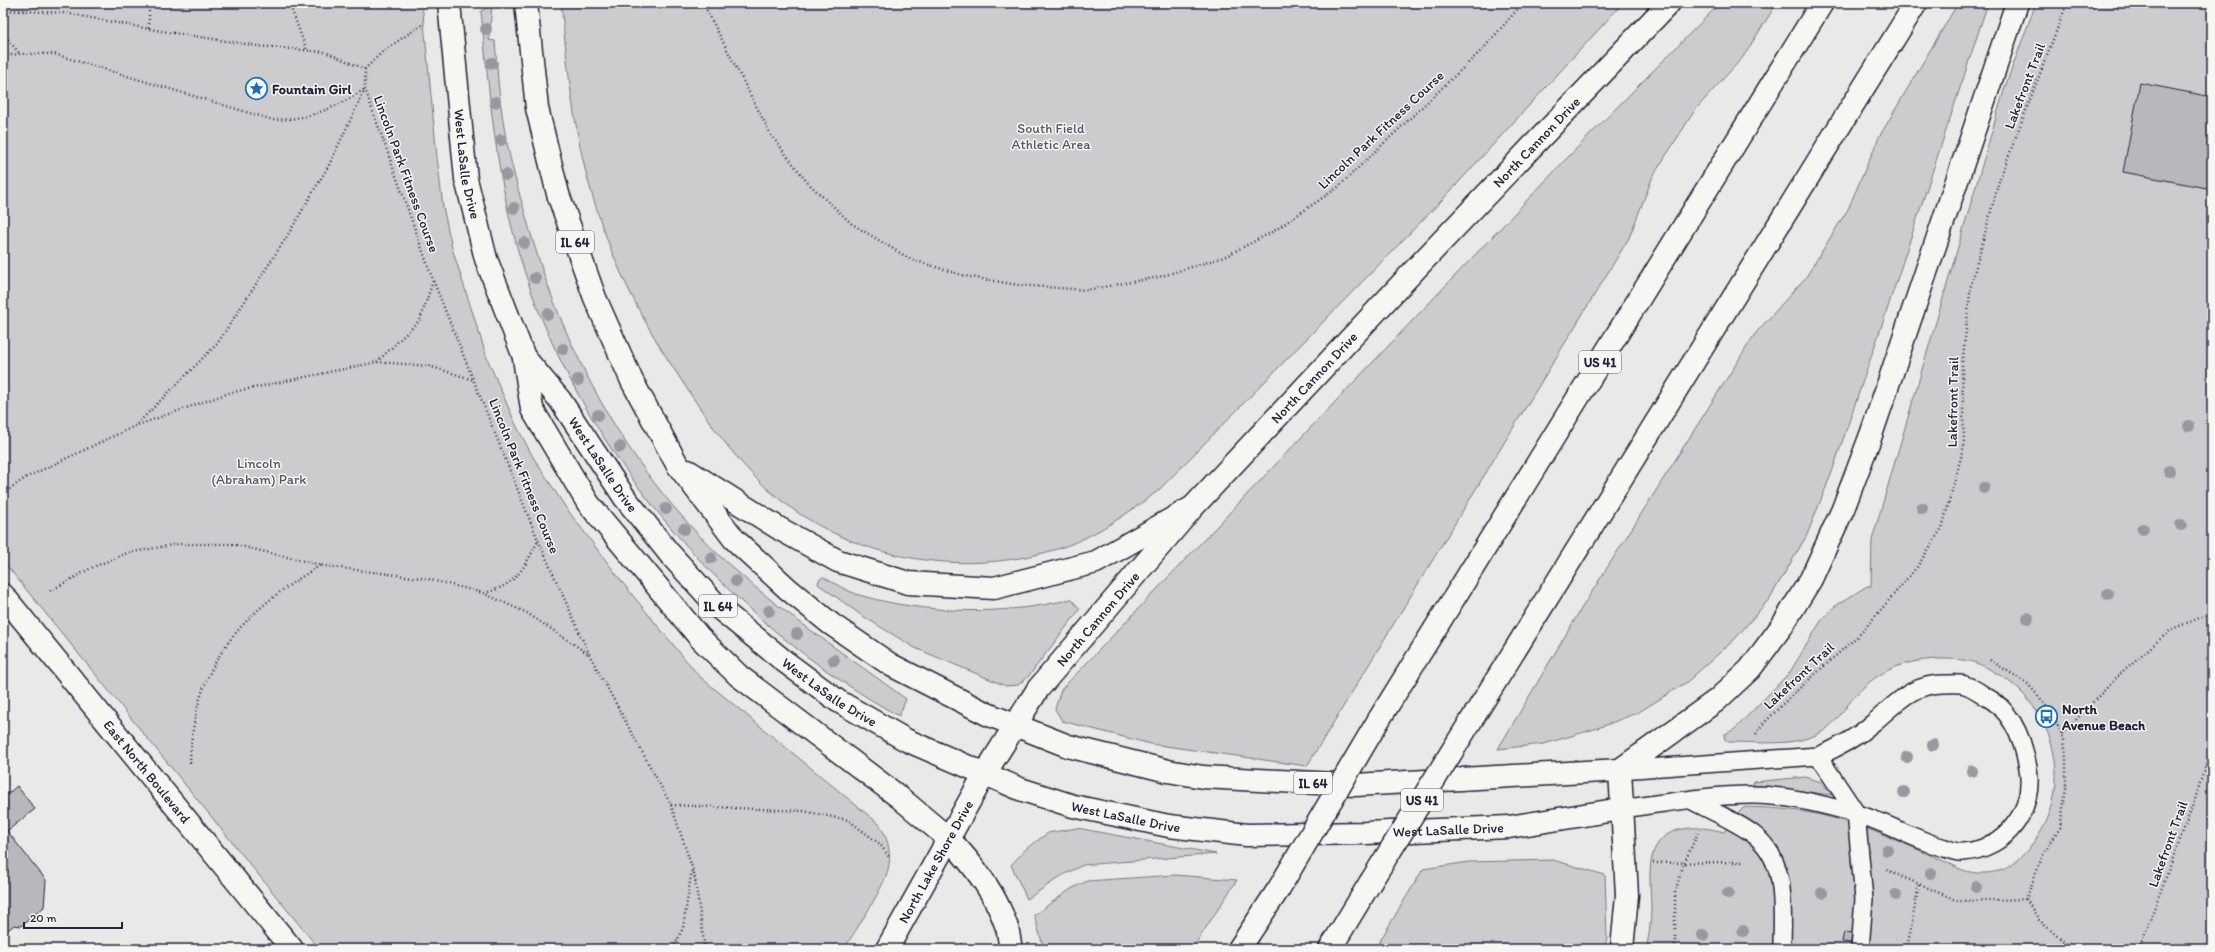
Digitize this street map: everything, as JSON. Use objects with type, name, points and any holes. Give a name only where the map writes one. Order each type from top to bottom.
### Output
[{"type":"main road","name":"West LaSalle Drive","points":[[449,3],[466,179],[486,259],[524,357],[560,400],[625,498],[669,553],[720,608],[784,661],[838,701],[906,740],[984,774],[1050,800],[1125,818],[1197,830],[1247,835],[1290,836],[1509,827],[1621,809]]},
{"type":"main road","name":"IL 64","points":[[526,3],[537,108],[558,194],[595,298],[632,381],[677,464],[734,539],[788,589],[831,624],[902,671],[960,701],[1042,738],[1096,754],[1203,777],[1355,785],[1620,770]]},
{"type":"main road","name":"North Cannon Drive","points":[[984,774],[1038,689],[1193,507],[1418,267],[1669,3]]},
{"type":"main road","name":"US 41","points":[[1239,949],[1278,890],[1378,721],[1822,3]]},
{"type":"main road","name":"US 41","points":[[1330,949],[1916,3]]},
{"type":"main road","points":[[1622,949],[1627,895],[1620,770],[1717,700],[1750,669],[1782,626],[1811,579],[1843,509],[1871,435],[2017,3]]},
{"type":"main road","points":[[524,357],[532,409],[588,503],[700,638],[739,676],[899,797],[949,839],[976,870],[987,886],[1006,925],[1012,949]]},
{"type":"main road","points":[[677,464],[780,529],[838,561],[908,584],[994,588],[1096,562],[1193,507]]},
{"type":"main road","name":"East North Boulevard","points":[[3,595],[292,949]]},
{"type":"main road","name":"North Lake Shore Drive","points":[[886,949],[949,839],[984,774]]},
{"type":"lane","points":[[1620,770],[1818,756],[1847,743],[1873,724],[1893,704],[1913,691],[1932,684],[1965,684],[1991,699],[2014,723],[2024,747],[2030,780],[2026,805],[2014,827],[1981,850],[1961,853],[1935,846],[1856,813],[1802,801],[1754,795],[1718,796],[1621,809]]},
{"type":"lane","points":[[1818,756],[1856,813],[1862,858],[1864,899],[1860,949]]},
{"type":"lane","points":[[1691,800],[1755,835],[1775,861],[1780,878],[1783,904],[1782,949]]},
{"type":"path","points":[[149,3],[149,30]]},
{"type":"path","points":[[289,3],[306,51]]},
{"type":"path","name":"Lincoln Park Fitness Course","points":[[703,3],[771,135],[807,182],[852,224],[910,259],[965,276],[1018,285],[1086,290],[1159,277],[1224,257],[1274,231],[1337,188],[1483,49],[1523,3]]},
{"type":"path","name":"Lakefront Trail","points":[[1755,736],[1762,725],[1791,696],[1861,633],[1917,568],[1942,528],[1964,446],[1962,366],[1971,285],[1999,181],[2067,3]]},
{"type":"path","points":[[3,10],[64,13],[149,30],[258,46],[325,52],[365,69],[383,51],[422,25]]},
{"type":"path","points":[[3,33],[20,54]]},
{"type":"path","points":[[3,56],[20,54],[54,54],[273,120],[305,117],[331,109],[365,89]]},
{"type":"path","name":"Lincoln Park Fitness Course","points":[[365,69],[365,89],[433,280],[538,540],[590,656],[671,805],[693,868],[705,949]]},
{"type":"path","points":[[135,426],[217,344],[286,238],[329,165],[365,89]]},
{"type":"path","points":[[377,362],[420,320],[433,280]]},
{"type":"path","points":[[3,494],[25,478],[135,426],[229,393],[377,362],[429,366],[475,381]]},
{"type":"path","points":[[483,593],[500,589],[515,579],[538,540]]},
{"type":"path","points":[[50,591],[91,568],[127,553],[178,544],[232,544],[321,565],[428,579],[483,593],[527,613],[590,656]]},
{"type":"path","points":[[190,763],[191,742],[196,715],[205,680],[215,662],[239,628],[272,597],[321,565]]},
{"type":"path","points":[[2062,734],[2124,670],[2172,629],[2212,613]]},
{"type":"path","name":"Lakefront Trail","points":[[2139,949],[2195,799],[2212,745]]},
{"type":"path","points":[[671,805],[803,811],[848,820],[880,844],[889,857]]},
{"type":"path","points":[[1676,949],[1676,892],[1684,863],[1701,827]]},
{"type":"path","points":[[1862,858],[1958,901],[2026,899],[2039,920],[2072,949]]},
{"type":"path","points":[[1651,863],[1775,861]]},
{"type":"path","points":[[673,949],[683,928],[693,868]]},
{"type":"path","points":[[1907,949],[1919,884]]},
{"type":"path","points":[[961,944],[965,949]]},
{"type":"path","points":[[976,949],[979,946]]},
{"type":"green space","name":"Lincoln (Abraham) Park","points":[[3,3],[422,3],[443,207],[452,248],[487,358],[516,425],[533,457],[566,508],[629,591],[699,676],[879,824],[886,838],[889,849],[889,865],[887,874],[877,896],[844,949],[319,949],[3,561]]},
{"type":"green space","name":"South Field Athletic Area","points":[[561,3],[1623,3],[1446,196],[1159,490],[1109,525],[1068,545],[1054,550],[1014,559],[974,563],[933,561],[893,554],[854,542],[818,525],[784,502],[753,475],[714,428],[654,337],[631,294],[611,250],[595,204],[582,155],[569,79]]},
{"type":"green space","points":[[1720,3],[1777,3],[1743,57],[1695,110],[1653,176],[1629,238],[1307,766],[1151,744],[1062,721],[1055,709],[1061,690],[1570,155]]},
{"type":"green space","points":[[1958,3],[1988,3],[1832,472],[1807,535],[1770,598],[1735,639],[1687,682],[1639,712],[1598,728],[1544,744],[1498,749],[1581,609],[1755,334],[1806,277],[1848,209],[1879,137]]},
{"type":"green space","points":[[2036,3],[2212,3],[2212,949],[1646,949],[1651,919],[1651,862],[1659,842],[1667,835],[1678,830],[1690,828],[1713,829],[1724,832],[1741,809],[1746,807],[1797,811],[1834,818],[1881,834],[1962,870],[1977,873],[1988,873],[2004,870],[2013,865],[2030,847],[2045,825],[2053,801],[2056,777],[2054,752],[2046,728],[2034,707],[2017,688],[1992,671],[1972,662],[1963,660],[1933,659],[1905,664],[1891,669],[1879,675],[1867,684],[1831,725],[1820,733],[1810,737],[1775,743],[1728,742],[1724,738],[1725,734],[1735,729],[1790,672],[1821,621],[1834,607],[1867,586],[1871,586],[1872,540],[2005,87]]},
{"type":"green space","points":[[492,5],[489,40],[495,41],[504,127],[509,153],[526,217],[541,267],[559,315],[580,362],[604,408],[632,452],[662,493],[696,532],[734,569],[776,604],[906,699],[899,716],[835,677],[775,631],[718,578],[665,521],[618,459],[578,393],[544,325],[519,254],[504,194],[494,134],[481,11]]},
{"type":"green space","points":[[823,577],[859,595],[910,606],[937,609],[992,610],[1019,608],[1071,599],[1080,609],[1028,677],[1018,685],[1006,686],[915,648],[861,615],[818,584],[819,580]]},
{"type":"green space","points":[[1805,777],[1821,782],[1832,795],[1753,785],[1754,782]]},
{"type":"green space","points":[[1077,828],[1216,854],[1083,865],[1063,875],[1027,899],[1011,865],[1027,848],[1048,833]]},
{"type":"green space","points":[[1553,860],[1605,875],[1607,939],[1603,949],[1375,949],[1423,869],[1469,862]]},
{"type":"green space","points":[[1175,875],[1237,880],[1192,949],[1044,949],[1034,915],[1071,889],[1087,881]]},
{"type":"building","points":[[2140,83],[2212,97],[2212,189],[2123,172]]},
{"type":"building","points":[[17,786],[35,809],[7,831],[46,880],[44,907],[21,926],[14,925],[3,934],[3,798]]},
{"type":"building","points":[[1844,932],[1852,933],[1851,943],[1842,942]]},
{"type":"place","name":"Fountain Girl","points":[[257,89]]},
{"type":"place","name":"North Avenue Beach","points":[[2047,717]]}]
